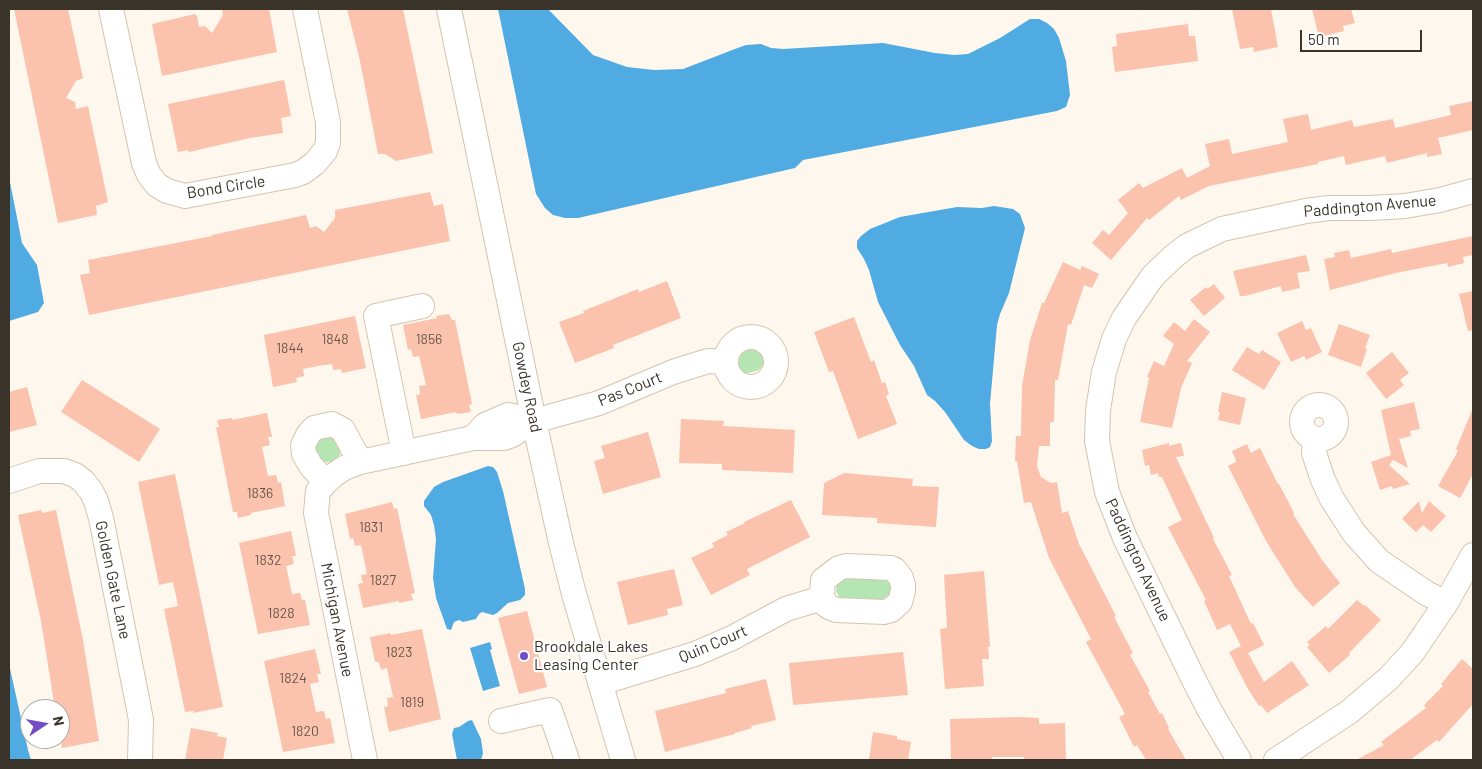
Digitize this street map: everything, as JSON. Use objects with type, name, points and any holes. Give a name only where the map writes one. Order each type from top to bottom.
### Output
[{"type":"street","name":"Bond Circle","points":[[111,9],[144,163],[149,175],[157,185],[167,191],[185,196],[295,175],[315,163],[325,151],[328,143],[328,122],[305,9]]},
{"type":"street","name":"Gowdey Road","points":[[449,9],[561,543],[623,760]]},
{"type":"street","name":"Paddington Avenue","points":[[1239,760],[1210,712],[1194,680],[1125,538],[1107,492],[1097,441],[1098,410],[1104,372],[1114,339],[1124,318],[1153,276],[1187,246],[1222,229],[1306,210],[1405,206],[1440,200],[1473,191]]},
{"type":"street","points":[[404,453],[376,316],[422,306]]},
{"type":"street","name":"Pas Court","points":[[534,421],[599,403],[672,372],[708,361],[726,362]]},
{"type":"street","name":"Michigan Avenue","points":[[365,760],[318,529],[316,502],[318,491],[344,468],[360,462],[473,438],[485,425],[508,415],[534,421]]},
{"type":"street","points":[[326,482],[311,466],[304,454],[303,445],[314,428],[332,424],[343,430],[360,462]]},
{"type":"street","points":[[1315,439],[1314,453],[1323,480],[1332,499],[1354,533],[1379,561],[1426,593],[1446,603]]},
{"type":"street","name":"Golden Gate Lane","points":[[9,481],[39,471],[64,471],[74,474],[91,490],[101,518],[141,720],[140,760]]},
{"type":"street","points":[[1276,760],[1365,700],[1412,652],[1446,603],[1473,555]]},
{"type":"street","name":"Quin Court","points":[[600,683],[694,654],[732,638],[781,611],[822,598]]},
{"type":"street","points":[[501,721],[550,710],[567,760]]},
{"type":"green space","points":[[749,349],[760,351],[765,355],[767,361],[759,370],[745,374],[734,368],[732,358],[738,353]]},
{"type":"green space","points":[[328,436],[338,439],[341,449],[338,459],[328,462],[318,459],[315,449],[318,439]]},
{"type":"green space","points":[[844,577],[886,579],[891,589],[890,594],[881,600],[844,600],[839,597],[836,591],[837,585]]},
{"type":"water","points":[[498,9],[548,9],[593,55],[627,67],[654,70],[683,69],[746,45],[761,44],[771,48],[783,49],[883,43],[935,53],[968,54],[1000,38],[1030,19],[1039,19],[1054,29],[1059,38],[1066,61],[1070,95],[1066,107],[1057,111],[803,160],[795,168],[578,218],[565,218],[553,215],[545,208],[536,194]]},
{"type":"water","points":[[9,177],[22,243],[37,265],[44,303],[38,312],[9,321]]},
{"type":"water","points":[[994,206],[1013,209],[1020,214],[1025,228],[1009,293],[997,325],[990,404],[992,441],[990,447],[979,449],[964,440],[945,412],[927,395],[914,366],[900,345],[878,302],[869,270],[857,248],[857,241],[870,229],[900,217],[957,207],[982,208]]},
{"type":"water","points":[[488,466],[493,467],[497,472],[503,491],[525,595],[520,600],[508,603],[493,615],[482,612],[476,619],[454,622],[451,630],[447,629],[436,598],[433,578],[436,539],[431,515],[424,506],[424,501],[434,487],[443,482]]},
{"type":"water","points":[[490,642],[492,649],[490,650],[500,686],[483,691],[470,648]]},
{"type":"water","points":[[9,664],[20,714],[20,749],[28,749],[31,760],[9,760]]},
{"type":"water","points":[[472,720],[481,739],[483,753],[481,760],[457,760],[452,734],[454,728]]},
{"type":"building","points":[[14,9],[68,9],[83,78],[76,81],[66,98],[75,102],[76,109],[88,106],[108,202],[96,206],[97,215],[58,223]]},
{"type":"building","points":[[269,9],[277,52],[162,76],[152,24],[195,14],[199,27],[205,26],[212,33],[223,15],[222,10]]},
{"type":"building","points":[[347,9],[403,9],[433,153],[396,161],[385,154],[378,154],[360,61]]},
{"type":"building","points":[[1232,9],[1271,9],[1278,47],[1254,52],[1253,47],[1240,49]]},
{"type":"building","points":[[1312,9],[1351,9],[1355,23],[1343,26],[1344,31],[1319,37]]},
{"type":"building","points":[[1188,24],[1189,36],[1195,36],[1198,61],[1115,72],[1112,47],[1117,46],[1116,34]]},
{"type":"building","points":[[284,80],[291,116],[281,118],[283,133],[250,138],[189,152],[188,150],[178,152],[168,104]]},
{"type":"building","points":[[1473,101],[1473,130],[1438,138],[1442,154],[1427,157],[1427,153],[1387,163],[1385,156],[1346,165],[1344,156],[1318,162],[1318,164],[1209,186],[1181,200],[1179,196],[1149,220],[1147,218],[1111,260],[1092,243],[1103,230],[1109,235],[1128,213],[1118,200],[1139,183],[1143,188],[1182,168],[1187,178],[1210,166],[1205,144],[1229,139],[1232,154],[1288,142],[1283,119],[1308,114],[1311,130],[1352,120],[1354,127],[1393,119],[1395,128],[1451,115],[1449,106]]},
{"type":"building","points":[[430,192],[434,206],[443,204],[450,241],[89,315],[80,275],[90,273],[88,260],[212,236],[306,215],[310,228],[316,226],[324,232],[335,218],[335,210]]},
{"type":"building","points":[[1473,236],[1473,255],[1463,257],[1464,263],[1448,267],[1447,263],[1396,273],[1330,290],[1324,259],[1335,257],[1334,253],[1349,250],[1351,258],[1391,249],[1392,253]]},
{"type":"building","points":[[1306,255],[1310,271],[1297,273],[1300,288],[1282,292],[1281,286],[1240,296],[1233,271]]},
{"type":"building","points":[[1063,262],[1080,270],[1082,266],[1099,274],[1092,288],[1084,285],[1071,325],[1068,324],[1058,380],[1055,380],[1054,422],[1050,422],[1050,446],[1039,446],[1037,466],[1041,477],[1051,483],[1057,482],[1062,513],[1068,511],[1079,544],[1133,653],[1130,655],[1150,691],[1148,692],[1160,714],[1162,713],[1168,729],[1186,760],[1146,760],[1137,745],[1134,747],[1119,717],[1125,714],[1086,642],[1091,639],[1049,558],[1031,502],[1024,503],[1017,461],[1015,461],[1016,436],[1021,436],[1022,386],[1030,340],[1042,303],[1044,303]]},
{"type":"building","points":[[667,281],[681,318],[613,345],[614,348],[575,363],[559,322],[638,289],[639,292]]},
{"type":"building","points":[[1214,284],[1225,298],[1204,316],[1190,300],[1206,287],[1207,289]]},
{"type":"building","points":[[1473,291],[1473,330],[1468,331],[1459,294]]},
{"type":"building","points":[[449,314],[452,320],[455,320],[472,404],[469,405],[471,412],[457,414],[456,412],[421,419],[416,395],[420,394],[419,386],[426,385],[419,356],[413,357],[411,349],[408,350],[403,325]]},
{"type":"building","points":[[355,316],[366,368],[342,373],[341,369],[333,370],[332,364],[303,369],[304,376],[296,378],[297,382],[273,387],[264,335]]},
{"type":"building","points":[[854,317],[871,362],[874,360],[882,383],[885,382],[889,394],[886,396],[897,424],[858,439],[833,371],[829,372],[814,332]]},
{"type":"building","points":[[1194,319],[1210,332],[1187,361],[1192,363],[1181,388],[1172,428],[1140,422],[1149,378],[1147,377],[1154,361],[1164,366],[1174,344],[1163,336],[1174,322],[1185,331]]},
{"type":"building","points":[[1302,321],[1306,330],[1311,328],[1322,352],[1306,360],[1304,356],[1291,362],[1277,333]]},
{"type":"building","points":[[1339,324],[1370,335],[1361,367],[1328,355]]},
{"type":"building","points":[[1247,347],[1259,354],[1262,350],[1281,362],[1264,390],[1232,370]]},
{"type":"building","points":[[1392,352],[1409,373],[1400,380],[1404,385],[1386,399],[1366,373]]},
{"type":"building","points":[[82,380],[160,429],[139,462],[61,412]]},
{"type":"building","points":[[27,387],[37,425],[9,432],[9,392]]},
{"type":"building","points":[[1222,392],[1246,398],[1240,425],[1218,420]]},
{"type":"building","points":[[1414,402],[1420,429],[1410,431],[1411,436],[1399,439],[1408,468],[1393,460],[1389,465],[1410,484],[1393,489],[1392,486],[1380,490],[1371,462],[1391,455],[1381,410]]},
{"type":"building","points":[[1473,408],[1473,474],[1460,498],[1438,486],[1458,451],[1456,449]]},
{"type":"building","points":[[267,413],[272,437],[268,437],[270,445],[262,447],[268,476],[276,475],[278,483],[281,482],[285,506],[251,513],[251,515],[238,518],[237,512],[233,512],[216,427],[219,427],[217,420],[232,418],[232,420]]},
{"type":"building","points":[[681,419],[724,421],[723,426],[795,430],[793,473],[722,470],[722,464],[679,463]]},
{"type":"building","points":[[648,432],[661,477],[603,494],[594,461],[605,458],[601,446]]},
{"type":"building","points":[[1169,443],[1169,446],[1181,443],[1184,456],[1176,457],[1213,539],[1232,575],[1229,576],[1251,624],[1253,623],[1264,645],[1248,653],[1264,682],[1292,661],[1309,685],[1267,713],[1261,705],[1259,706],[1248,689],[1229,652],[1241,646],[1230,624],[1217,630],[1204,601],[1206,600],[1168,527],[1182,520],[1162,477],[1159,477],[1158,473],[1151,475],[1149,465],[1145,466],[1142,450]]},
{"type":"building","points":[[1247,444],[1251,453],[1260,448],[1293,514],[1322,560],[1340,583],[1313,607],[1295,587],[1266,541],[1228,466],[1236,462],[1232,451]]},
{"type":"building","points":[[844,473],[913,479],[912,486],[939,487],[936,527],[877,523],[877,518],[822,515],[824,483]]},
{"type":"building","points":[[175,474],[223,707],[193,713],[194,711],[185,712],[164,609],[178,606],[173,582],[159,585],[138,482]]},
{"type":"building","points":[[791,500],[810,537],[747,569],[750,575],[711,595],[691,558],[714,547],[712,543],[728,535],[726,532]]},
{"type":"building","points":[[1419,501],[1422,513],[1429,501],[1446,516],[1431,532],[1423,525],[1416,532],[1402,519]]},
{"type":"building","points":[[392,502],[394,509],[397,508],[415,593],[411,594],[413,600],[363,608],[358,584],[363,583],[361,575],[367,574],[361,545],[355,546],[353,538],[350,539],[345,514]]},
{"type":"building","points":[[41,510],[42,513],[56,510],[83,640],[99,741],[70,746],[70,699],[53,699],[41,621],[18,515]]},
{"type":"building","points":[[291,531],[296,556],[292,556],[294,564],[286,566],[292,594],[300,593],[302,600],[305,600],[310,625],[258,634],[239,543]]},
{"type":"building","points":[[674,569],[683,605],[667,609],[668,615],[628,625],[617,582]]},
{"type":"building","points":[[984,571],[990,647],[988,647],[989,659],[982,659],[984,686],[945,689],[940,629],[947,628],[944,575]]},
{"type":"building","points":[[1357,600],[1381,620],[1349,653],[1350,655],[1329,673],[1307,647],[1310,645],[1307,642],[1326,626],[1328,629]]},
{"type":"building","name":"Brookdale Lakes Leasing Center","points":[[527,611],[547,687],[519,694],[498,618]]},
{"type":"building","points":[[422,629],[441,719],[389,732],[384,707],[388,706],[387,698],[393,697],[387,668],[381,670],[379,662],[375,662],[370,637]]},
{"type":"building","points":[[315,649],[321,674],[317,674],[319,682],[310,684],[316,712],[324,711],[326,719],[330,718],[335,743],[283,752],[264,661]]},
{"type":"building","points":[[903,652],[908,695],[793,705],[789,663]]},
{"type":"building","points":[[1462,659],[1473,669],[1473,704],[1439,742],[1437,740],[1410,760],[1356,760],[1384,745],[1381,742],[1426,708],[1424,705],[1443,686],[1441,684]]},
{"type":"building","points":[[766,679],[776,720],[751,726],[752,728],[735,734],[665,752],[655,711],[726,693],[725,689]]},
{"type":"building","points":[[1039,718],[1039,724],[1065,723],[1066,760],[1024,760],[1024,757],[992,757],[992,760],[951,760],[950,719]]},
{"type":"building","points":[[191,728],[218,733],[217,736],[227,738],[223,760],[185,760]]},
{"type":"building","points":[[873,732],[897,736],[897,739],[911,742],[908,760],[869,760]]},
{"type":"place","name":"Brookdale Lakes Leasing Center","points":[[524,656]]}]
